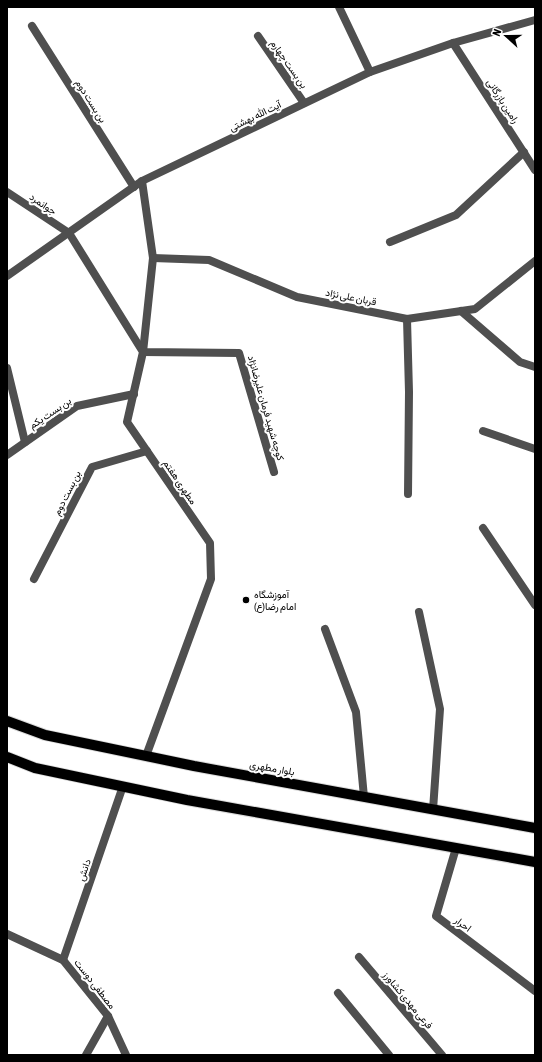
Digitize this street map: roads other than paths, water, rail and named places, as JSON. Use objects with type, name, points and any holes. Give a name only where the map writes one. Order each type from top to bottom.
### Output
[{"type":"main road","name":"بلوار مطهری","points":[[7,721],[45,735],[194,766],[535,828]]},
{"type":"main road","points":[[7,757],[35,768],[187,800],[535,862]]},
{"type":"street","points":[[339,7],[370,72]]},
{"type":"street","name":"آیت الله بهشتی","points":[[7,276],[142,181],[370,72],[453,44],[535,20]]},
{"type":"street","name":"بن بست دوم","points":[[32,26],[134,187]]},
{"type":"street","name":"بن بست چهارم","points":[[258,36],[304,103]]},
{"type":"street","name":"رامین بازرگانی","points":[[453,44],[535,170]]},
{"type":"street","points":[[390,242],[456,215],[524,152]]},
{"type":"street","points":[[142,181],[153,258],[143,352]]},
{"type":"street","name":"جوانمرد","points":[[7,192],[69,233]]},
{"type":"street","points":[[69,233],[143,352]]},
{"type":"street","name":"قربان علی نژاد","points":[[153,258],[209,260],[297,297],[407,319],[475,309],[535,261]]},
{"type":"street","points":[[461,311],[520,362],[535,367]]},
{"type":"street","points":[[407,319],[409,392],[408,494]]},
{"type":"street","name":"مطهری هفتم","points":[[143,352],[127,422],[210,543],[211,579],[146,756]]},
{"type":"street","name":"کوچه شهید فرمان علیرضانژاد","points":[[143,352],[240,353],[274,472]]},
{"type":"street","points":[[7,368],[25,442]]},
{"type":"street","name":"بن بست یکم","points":[[7,455],[77,406],[134,394]]},
{"type":"street","points":[[483,431],[535,449]]},
{"type":"street","name":"بن بست دوم","points":[[34,579],[92,467],[147,451]]},
{"type":"street","points":[[482,528],[535,605]]},
{"type":"street","points":[[419,612],[440,709],[433,810]]},
{"type":"street","points":[[326,629],[356,712],[364,797]]},
{"type":"street","name":"دانش","points":[[63,960],[123,786]]},
{"type":"street","name":"احرار","points":[[456,848],[436,916],[535,991]]},
{"type":"street","name":"مصطفی دوست","points":[[8,936],[63,960],[108,1016],[126,1055]]},
{"type":"street","name":"فرعی مهدی کشاورز","points":[[359,957],[442,1055]]},
{"type":"street","points":[[338,993],[388,1055]]},
{"type":"street","points":[[86,1055],[108,1016]]},
{"type":"place","name":"آموزشگاه امام رضا(ع)","points":[[246,600]]}]
